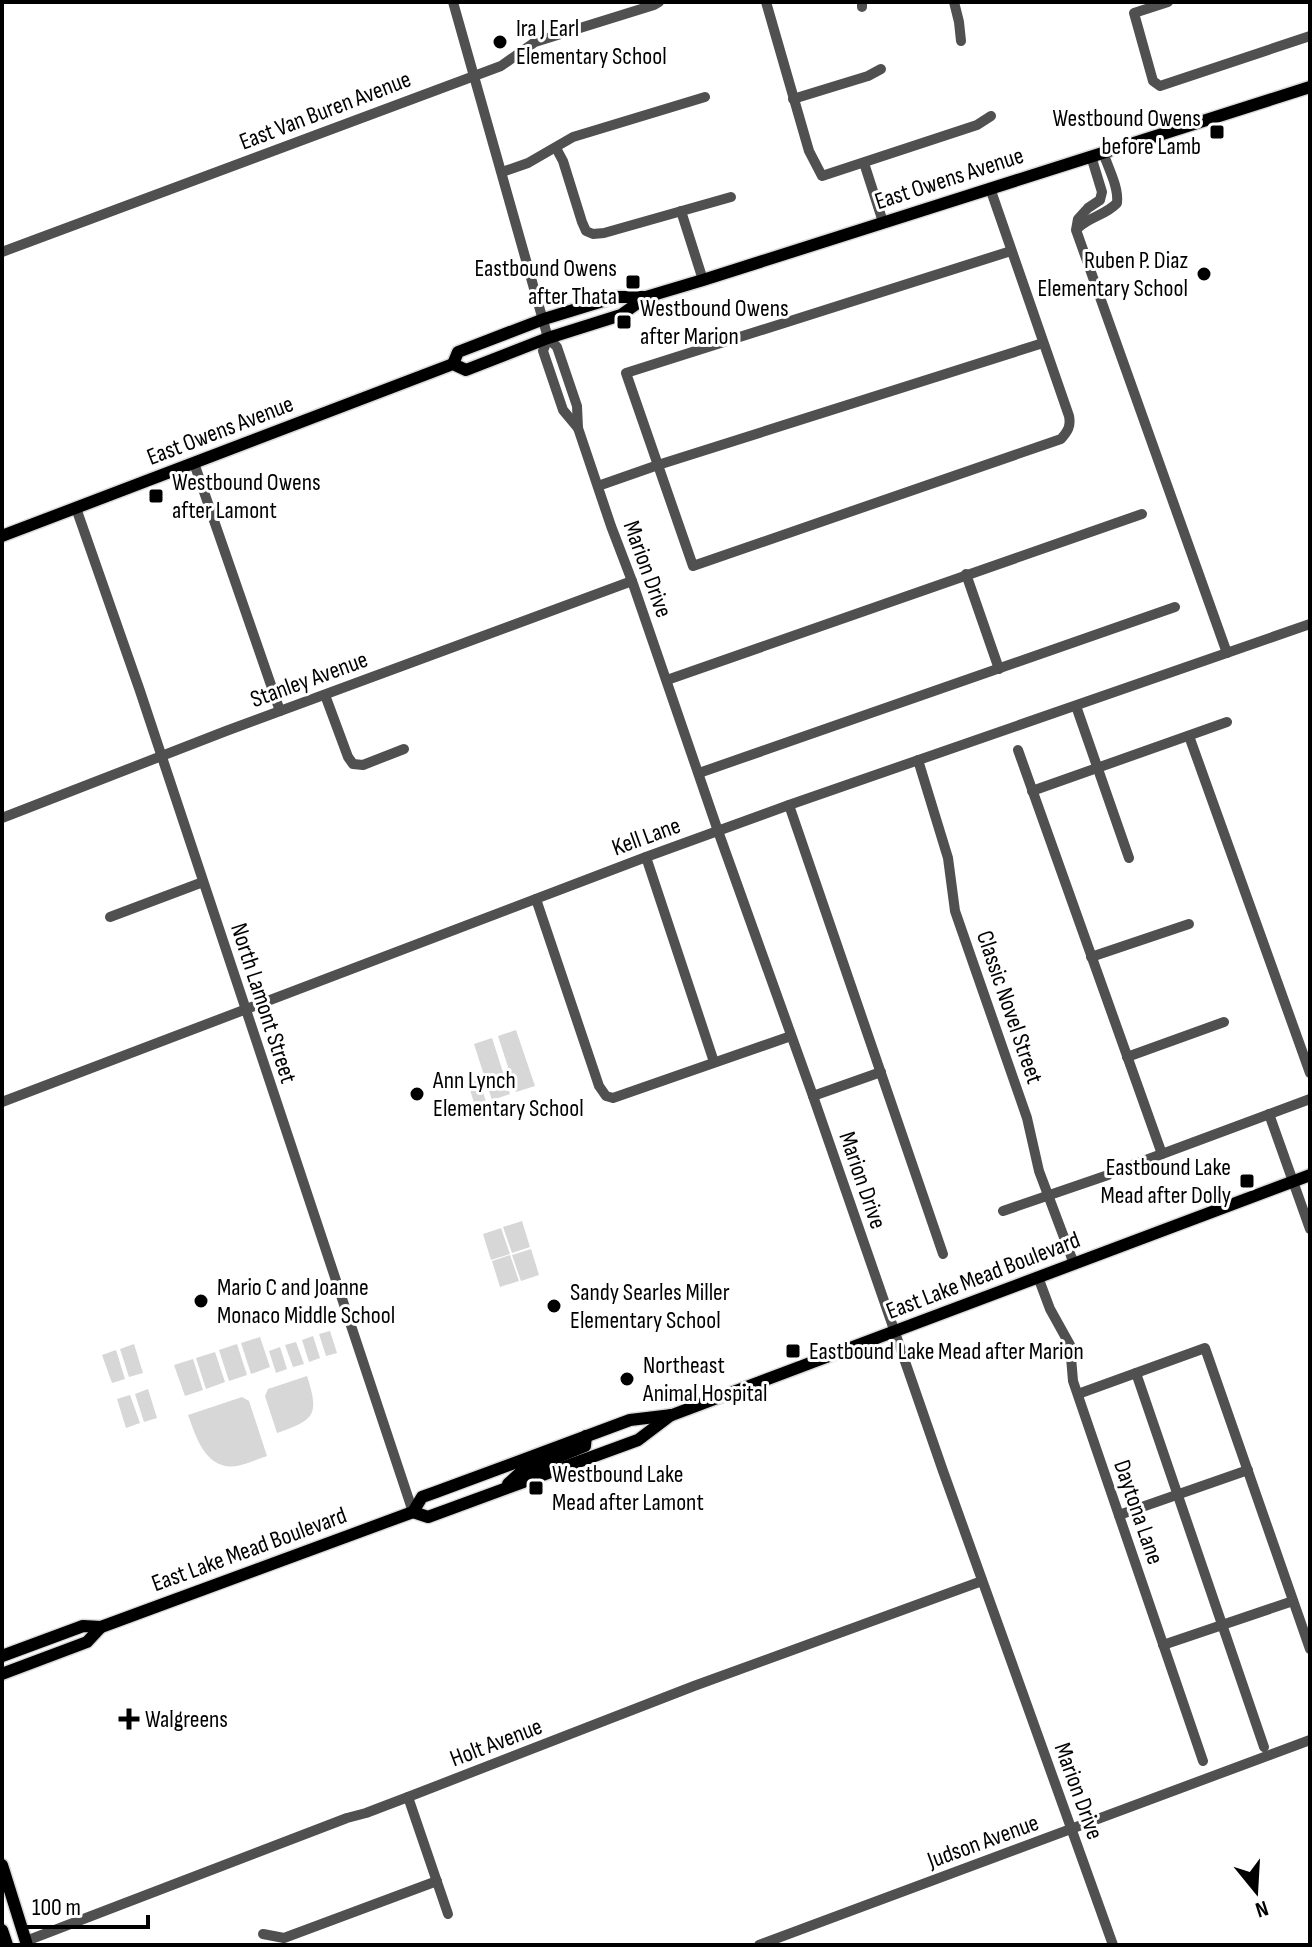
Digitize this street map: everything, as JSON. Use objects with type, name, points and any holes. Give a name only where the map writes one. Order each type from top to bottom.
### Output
[{"type":"main road","name":"East Owens Avenue","points":[[453,364],[458,352],[544,319],[616,297],[646,297],[703,280],[1310,87]]},
{"type":"main road","name":"East Owens Avenue","points":[[2,536],[453,364],[466,370],[548,338],[621,315],[646,297]]},
{"type":"main road","name":"East Lake Mead Boulevard","points":[[413,1512],[422,1497],[630,1420],[672,1415],[1310,1175]]},
{"type":"main road","name":"East Lake Mead Boulevard","points":[[2,1656],[83,1626],[101,1627],[413,1512],[428,1517],[638,1440],[672,1415]]},
{"type":"main road","points":[[503,1489],[521,1472],[585,1446],[586,1436]]},
{"type":"main road","name":"East Lake Mead Boulevard","points":[[2,1674],[87,1642],[101,1627]]},
{"type":"main road","points":[[2,1865],[26,1943]]},
{"type":"main road","points":[[2,1930],[7,1945]]},
{"type":"street","name":"Marion Drive","points":[[453,2],[548,338],[557,347],[577,406],[578,428],[982,1581],[1113,1945]]},
{"type":"street","name":"East Van Buren Avenue","points":[[2,252],[501,66],[535,42],[659,2]]},
{"type":"street","points":[[766,2],[809,151],[822,176],[977,125],[991,116]]},
{"type":"street","points":[[954,2],[961,41]]},
{"type":"street","points":[[1168,2],[1134,13],[1153,81],[1160,86],[1310,36]]},
{"type":"street","points":[[793,99],[868,76],[881,69]]},
{"type":"street","points":[[502,172],[528,163],[573,137],[705,97]]},
{"type":"street","points":[[556,148],[582,222],[586,231],[593,234],[731,197]]},
{"type":"street","points":[[1076,230],[1085,221],[1111,210],[1117,203],[1118,189],[1097,154]]},
{"type":"street","points":[[1097,154],[1102,192],[1100,200],[1078,219],[1076,230],[1227,653]]},
{"type":"street","points":[[864,163],[883,222]]},
{"type":"street","points":[[990,188],[1069,416],[1068,430],[1061,439],[693,566],[626,373],[1011,251]]},
{"type":"street","points":[[681,211],[703,280]]},
{"type":"street","points":[[598,486],[1043,343]]},
{"type":"street","points":[[194,463],[280,711]]},
{"type":"street","name":"North Lamont Street","points":[[76,508],[162,756],[413,1512]]},
{"type":"street","points":[[667,680],[1142,514]]},
{"type":"street","points":[[966,574],[999,669]]},
{"type":"street","name":"Stanley Avenue","points":[[2,818],[632,581]]},
{"type":"street","points":[[699,773],[1175,607]]},
{"type":"street","name":"Kell Lane","points":[[2,1102],[646,857],[1310,624]]},
{"type":"street","points":[[325,695],[353,764],[363,765],[404,749]]},
{"type":"street","points":[[1076,706],[1129,858]]},
{"type":"street","points":[[1032,791],[1227,722]]},
{"type":"street","points":[[1189,736],[1310,1073]]},
{"type":"street","points":[[1018,750],[1162,1154]]},
{"type":"street","name":"Classic Novel Street","points":[[918,760],[948,858],[955,911],[1027,1118],[1039,1171],[1074,1264]]},
{"type":"street","points":[[789,805],[943,1254]]},
{"type":"street","points":[[646,857],[714,1062]]},
{"type":"street","points":[[110,917],[203,882]]},
{"type":"street","points":[[536,899],[599,1086],[606,1096],[613,1098],[791,1036]]},
{"type":"street","points":[[1091,957],[1189,924]]},
{"type":"street","points":[[1127,1057],[1224,1022]]},
{"type":"street","points":[[813,1096],[881,1072]]},
{"type":"street","points":[[1127,1167],[1310,1099]]},
{"type":"street","points":[[1269,1114],[1310,1229]]},
{"type":"street","points":[[1003,1211],[1108,1175]]},
{"type":"street","name":"Daytona Lane","points":[[1038,1277],[1050,1309],[1070,1345],[1073,1381],[1203,1761]]},
{"type":"street","points":[[1078,1394],[1205,1348],[1310,1649]]},
{"type":"street","points":[[1136,1373],[1264,1747]]},
{"type":"street","points":[[1119,1515],[1248,1470]]},
{"type":"street","name":"Holt Avenue","points":[[26,1943],[694,1686],[982,1581]]},
{"type":"street","points":[[1163,1645],[1293,1601]]},
{"type":"street","name":"Judson Avenue","points":[[759,1945],[1310,1740]]},
{"type":"street","points":[[408,1797],[448,1914]]},
{"type":"street","points":[[263,1934],[284,1938],[437,1881]]},
{"type":"shaded area","points":[[516,1030],[535,1086],[516,1092],[498,1036]]},
{"type":"shaded area","points":[[492,1038],[510,1094],[492,1100],[474,1044]]},
{"type":"shaded area","points":[[479,1079],[486,1102],[475,1106],[468,1083]]},
{"type":"shaded area","points":[[522,1221],[530,1247],[512,1253],[503,1227]]},
{"type":"shaded area","points":[[501,1228],[510,1254],[491,1260],[483,1234]]},
{"type":"shaded area","points":[[531,1249],[539,1275],[521,1281],[512,1255]]},
{"type":"shaded area","points":[[510,1255],[519,1281],[500,1287],[492,1261]]},
{"type":"shaded area","points":[[330,1331],[337,1353],[326,1356],[319,1334]]},
{"type":"shaded area","points":[[313,1336],[320,1358],[309,1362],[302,1340]]},
{"type":"shaded area","points":[[260,1337],[270,1367],[251,1374],[241,1343]]},
{"type":"shaded area","points":[[296,1342],[304,1364],[293,1367],[285,1345]]},
{"type":"shaded area","points":[[134,1344],[143,1373],[129,1377],[120,1349]]},
{"type":"shaded area","points":[[237,1344],[247,1375],[229,1381],[219,1350]]},
{"type":"shaded area","points":[[280,1347],[287,1369],[276,1373],[269,1351]]},
{"type":"shaded area","points":[[116,1350],[125,1379],[112,1383],[102,1355]]},
{"type":"shaded area","points":[[215,1352],[225,1382],[206,1389],[196,1358]]},
{"type":"shaded area","points":[[193,1359],[203,1390],[185,1396],[174,1365]]},
{"type":"shaded area","points":[[307,1376],[313,1400],[311,1415],[277,1433],[265,1396],[268,1389]]},
{"type":"shaded area","points":[[148,1389],[157,1418],[144,1422],[135,1394]]},
{"type":"shaded area","points":[[130,1395],[140,1423],[126,1428],[117,1399]]},
{"type":"shaded area","points":[[242,1397],[249,1401],[267,1456],[237,1466],[226,1466],[217,1463],[204,1451],[188,1415]]},
{"type":"place","name":"Ira J Earl Elementary School","points":[[500,42]]},
{"type":"place","name":"Westbound Owens before Lamb","points":[[1217,132]]},
{"type":"place","name":"Ruben P. Diaz Elementary School","points":[[1204,274]]},
{"type":"place","name":"Eastbound Owens after Thata","points":[[633,282]]},
{"type":"place","name":"Westbound Owens after Marion","points":[[624,322]]},
{"type":"place","name":"Westbound Owens after Lamont","points":[[156,496]]},
{"type":"place","name":"Ann Lynch Elementary School","points":[[417,1094]]},
{"type":"place","name":"Eastbound Lake Mead after Dolly","points":[[1247,1181]]},
{"type":"place","name":"Mario C and Joanne Monaco Middle School","points":[[201,1301]]},
{"type":"place","name":"Sandy Searles Miller Elementary School","points":[[554,1306]]},
{"type":"place","name":"Eastbound Lake Mead after Marion","points":[[793,1351]]},
{"type":"place","name":"Northeast Animal Hospital","points":[[627,1379]]},
{"type":"place","name":"Westbound Lake Mead after Lamont","points":[[536,1488]]},
{"type":"place","name":"Walgreens","points":[[129,1719]]}]
